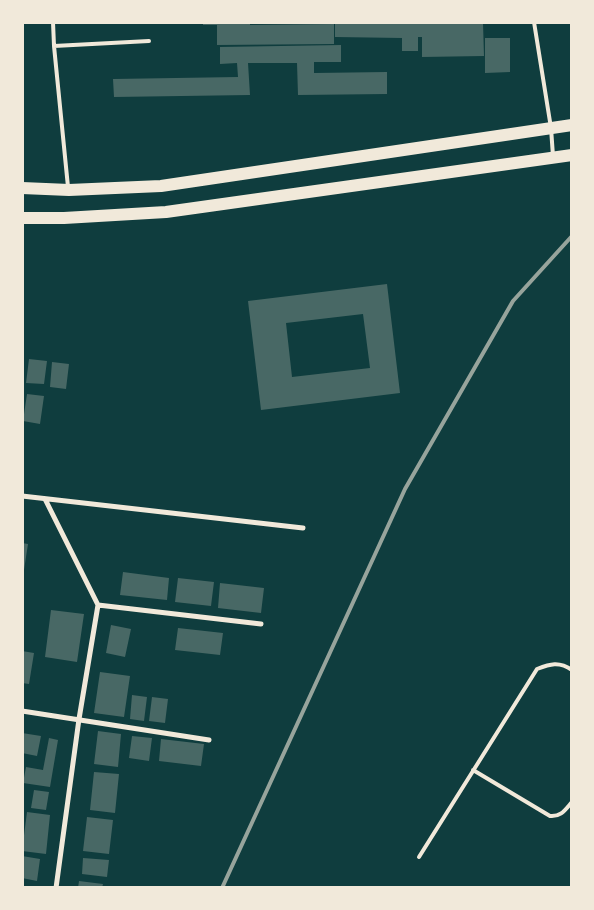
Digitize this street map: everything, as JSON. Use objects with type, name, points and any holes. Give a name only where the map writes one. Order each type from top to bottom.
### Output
[{"type":"main road","points":[[22,188],[69,190],[161,186],[572,125]]},
{"type":"main road","points":[[22,218],[64,218],[166,212],[572,155]]},
{"type":"street","points":[[22,496],[303,528]]},
{"type":"street","points":[[45,499],[98,605],[79,719],[56,888]]},
{"type":"street","points":[[98,605],[261,624]]},
{"type":"street","points":[[22,710],[208,740]]},
{"type":"lane","points":[[53,22],[69,190]]},
{"type":"lane","points":[[534,22],[551,128],[553,158]]},
{"type":"lane","points":[[54,46],[149,41]]},
{"type":"lane","points":[[419,856],[537,669],[555,663],[567,666],[572,670]]},
{"type":"lane","points":[[473,770],[550,816],[556,817],[572,802]]},
{"type":"building","points":[[203,22],[250,22],[250,25],[334,24],[334,44],[217,45],[217,25],[203,25]]},
{"type":"building","points":[[403,22],[419,22],[419,24],[483,23],[484,56],[422,57],[422,37],[418,37],[418,51],[402,51],[402,38],[335,37],[335,24],[403,24]]},
{"type":"building","points":[[485,38],[510,38],[510,72],[485,73]]},
{"type":"building","points":[[341,45],[341,62],[314,62],[314,73],[387,72],[387,94],[298,95],[297,63],[248,63],[250,95],[114,97],[113,79],[238,77],[237,63],[220,64],[220,47]]},
{"type":"building","points":[[387,284],[400,393],[261,410],[248,301]],"holes":[[[363,314],[370,368],[292,377],[286,323]]]},
{"type":"building","points":[[29,359],[47,361],[44,384],[26,383]]},
{"type":"building","points":[[52,362],[69,364],[66,389],[50,387]]},
{"type":"building","points":[[27,394],[44,396],[40,424],[23,421]]},
{"type":"building","points":[[22,543],[28,544],[24,570],[22,570]]},
{"type":"building","points":[[123,572],[169,578],[167,600],[120,595]]},
{"type":"building","points":[[178,578],[214,582],[211,606],[175,602]]},
{"type":"building","points":[[220,583],[264,588],[261,613],[218,608]]},
{"type":"building","points":[[51,610],[84,614],[77,662],[45,657]]},
{"type":"building","points":[[111,625],[131,629],[125,657],[106,653]]},
{"type":"building","points":[[178,628],[223,633],[220,655],[175,650]]},
{"type":"building","points":[[22,651],[34,653],[29,684],[22,683]]},
{"type":"building","points":[[100,672],[130,676],[124,717],[94,713]]},
{"type":"building","points":[[132,695],[147,697],[144,721],[130,719]]},
{"type":"building","points":[[152,697],[168,699],[165,723],[149,721]]},
{"type":"building","points":[[98,731],[121,734],[118,767],[94,764]]},
{"type":"building","points":[[22,733],[41,736],[37,756],[22,753]]},
{"type":"building","points":[[132,736],[152,738],[149,761],[129,758]]},
{"type":"building","points":[[49,738],[58,740],[50,787],[23,783],[26,767],[43,770]]},
{"type":"building","points":[[161,739],[204,744],[201,766],[159,761]]},
{"type":"building","points":[[94,772],[119,774],[115,813],[90,810]]},
{"type":"building","points":[[34,790],[49,792],[46,810],[31,808]]},
{"type":"building","points":[[27,812],[50,815],[46,854],[22,851]]},
{"type":"building","points":[[87,817],[113,820],[109,854],[83,851]]},
{"type":"building","points":[[22,856],[40,859],[37,881],[22,878]]},
{"type":"building","points":[[83,858],[109,860],[107,877],[82,874]]},
{"type":"building","points":[[79,881],[103,884],[102,888],[78,888]]},
{"type":"railway","points":[[222,888],[405,489],[513,301],[572,236]]}]
